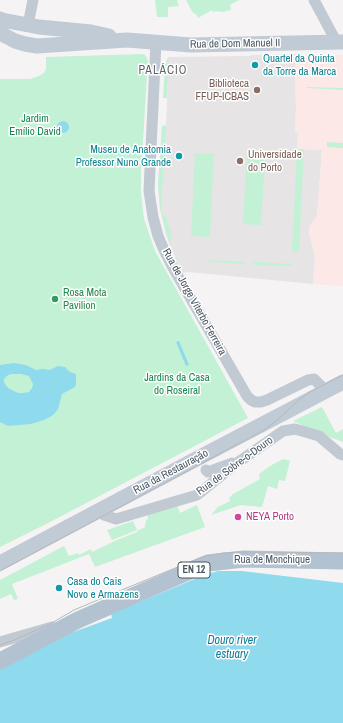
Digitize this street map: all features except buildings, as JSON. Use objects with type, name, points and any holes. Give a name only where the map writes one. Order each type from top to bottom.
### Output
[{"type":"main road","name":"Rua de Dom Manuel II","points":[[0,19],[34,26],[91,32],[127,40]]},
{"type":"main road","name":"Rua de Dom Manuel II","points":[[2,35],[30,31],[34,26]]},
{"type":"main road","name":"Rua de Dom Manuel II","points":[[2,35],[15,41],[37,46],[127,40],[191,45],[340,42]]},
{"type":"main road","name":"Rua da Restauração","points":[[0,563],[343,382]]},
{"type":"main road","name":"Rua de Monchique","points":[[63,628],[208,563],[244,559],[343,561]]},
{"type":"main road","name":"EN 12","points":[[0,661],[63,628]]},
{"type":"street","points":[[33,0],[34,26]]},
{"type":"street","points":[[314,0],[340,42]]},
{"type":"street","name":"Rua de Jorge Viterbo Ferreira","points":[[156,42],[149,191],[153,217],[158,236],[164,250],[247,396],[251,400],[255,402],[267,400],[308,380],[314,380],[321,386],[324,392]]},
{"type":"street","name":"Rua de Sobre-o-Douro","points":[[101,509],[104,515],[116,519],[197,495],[237,463],[283,431],[295,429],[319,436],[343,455]]},
{"type":"street","points":[[206,470],[208,472],[232,464]]},
{"type":"street","name":"Rua de Monchique","points":[[0,642],[57,626],[63,628]]},
{"type":"shaded area","name":"Universidade do Porto","points":[[295,54],[295,132],[298,133],[297,149],[322,150],[317,216],[309,227],[309,233],[315,256],[313,284],[199,273],[183,273],[166,235],[160,209],[158,185],[162,126],[166,125],[168,57]]},
{"type":"shaded area","points":[[295,55],[343,55],[343,286],[313,284],[315,256],[309,233],[309,227],[317,216],[322,150],[297,149],[298,133],[295,132]]},
{"type":"green space","points":[[155,0],[177,0],[179,6],[168,7],[168,17],[157,17]]},
{"type":"green space","points":[[186,0],[239,0],[230,5],[231,10],[213,12],[212,10],[198,18],[196,14],[193,13]]},
{"type":"green space","points":[[143,54],[148,60],[141,173],[141,193],[144,219],[155,251],[248,418],[0,547],[0,79],[30,79],[39,76],[44,73],[46,69],[46,57]]},
{"type":"green space","points":[[168,57],[167,98],[163,98],[165,64]]},
{"type":"green space","points":[[307,88],[343,88],[343,90]]},
{"type":"green space","points":[[162,126],[166,126],[161,211],[163,216],[166,216],[171,232],[170,246],[160,209],[158,185]]},
{"type":"green space","points":[[327,142],[343,143],[343,148],[327,147]]},
{"type":"green space","points":[[297,149],[304,149],[299,252],[292,252]]},
{"type":"green space","points":[[195,153],[214,154],[210,237],[191,236]]},
{"type":"green space","points":[[247,155],[265,156],[261,225],[243,224]]},
{"type":"green space","points":[[209,260],[245,262],[245,264],[209,262]]},
{"type":"green space","points":[[254,262],[291,264],[291,266],[254,265]]},
{"type":"green space","points":[[322,407],[336,433],[343,429],[343,442],[293,421]]},
{"type":"green space","points":[[283,459],[290,461],[285,481],[279,480],[277,489],[268,486],[262,507],[241,505],[211,515],[218,507],[230,501],[229,498],[233,494],[260,479],[259,474]]},
{"type":"green space","points":[[177,505],[180,513],[197,505],[205,527],[95,567],[89,554],[12,584],[18,599],[14,600],[11,594],[0,599],[0,580],[64,546],[69,556],[78,553],[79,555],[91,549],[92,552],[145,527],[146,520],[148,519],[147,513]]},
{"type":"green space","points":[[133,521],[137,530],[112,540],[107,530]]},
{"type":"water","points":[[61,121],[65,121],[69,127],[65,133],[61,133],[57,129],[57,125]]},
{"type":"water","points":[[179,341],[189,365],[186,366],[176,342]]},
{"type":"water","points":[[14,363],[26,365],[36,370],[50,370],[58,366],[65,367],[70,372],[76,374],[76,384],[75,387],[62,394],[58,409],[50,417],[31,424],[8,426],[0,422],[0,365]],"holes":[[[21,374],[29,376],[33,384],[29,392],[18,393],[8,388],[4,382],[4,379],[8,375]]]},
{"type":"water","name":"Douro river estuary","points":[[218,571],[242,571],[343,583],[343,723],[0,723],[0,653],[65,635],[112,618],[111,614],[204,575]]},
{"type":"tram line","points":[[0,571],[264,430],[310,392],[343,375]]},
{"type":"tram line","points":[[0,645],[50,624],[74,610],[202,557],[239,552],[343,553]]},
{"type":"place","name":"Quartel da Quinta da Torre da Marca","points":[[255,65]]},
{"type":"place","name":"Biblioteca FFUP-ICBAS","points":[[257,90]]},
{"type":"place","name":"Museu de Anatomia Professor Nuno Grande","points":[[179,156]]},
{"type":"place","name":"Universidade do Porto","points":[[240,161]]},
{"type":"place","name":"Rosa Mota Pavilion","points":[[55,299]]},
{"type":"place","name":"NEYA Porto","points":[[238,517]]},
{"type":"place","name":"Casa do Cais Novo e Armazens","points":[[59,588]]},
{"type":"district","name":"PALÁCIO","points":[[163,71]]},
{"type":"park label","name":"Jardim Emílio David","points":[[35,125]]},
{"type":"park label","name":"Jardins da Casa do Roseiral","points":[[177,384]]}]
